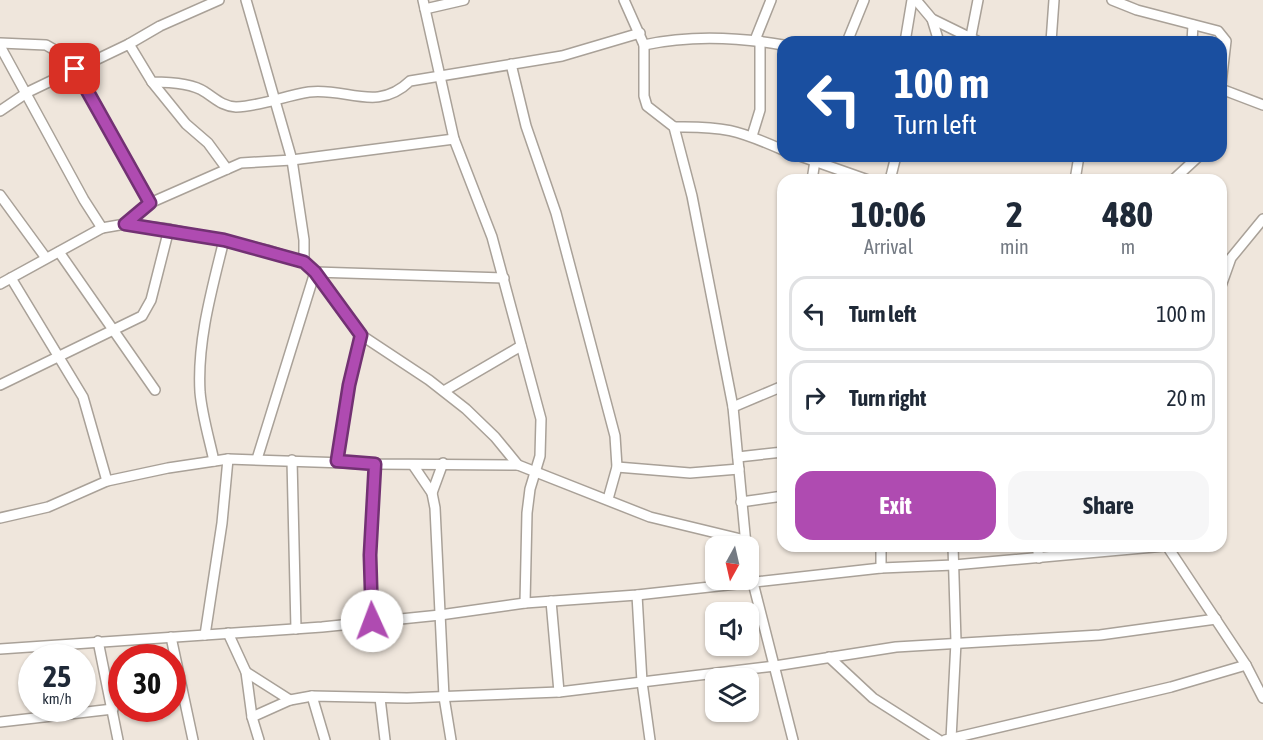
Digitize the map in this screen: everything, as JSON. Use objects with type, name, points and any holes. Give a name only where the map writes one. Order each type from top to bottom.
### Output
[{"type":"street","points":[[0,111],[28,92],[129,44],[160,26],[219,0]]},
{"type":"street","points":[[246,0],[292,160],[303,224],[304,262]]},
{"type":"street","points":[[464,0],[424,4],[454,139],[488,227],[504,278],[541,419],[542,445],[534,470],[526,524],[525,603]]},
{"type":"street","points":[[624,0],[645,45],[644,96],[647,106],[674,127],[692,196],[733,407],[745,536]]},
{"type":"street","points":[[752,136],[760,110],[757,41],[771,0]]},
{"type":"street","points":[[849,36],[864,0]]},
{"type":"street","points":[[914,0],[932,19],[969,36]]},
{"type":"street","points":[[906,36],[914,0]]},
{"type":"street","points":[[975,36],[978,0]]},
{"type":"street","points":[[1051,36],[1054,0]]},
{"type":"street","points":[[1112,0],[1137,10],[1218,31],[1222,36]]},
{"type":"street","points":[[932,19],[937,36]]},
{"type":"street","points":[[1192,36],[1193,25]]},
{"type":"street","points":[[152,82],[190,86],[205,91],[213,99],[228,106],[254,106],[273,100],[324,91],[352,97],[374,97],[398,92],[410,81],[562,56],[640,33]]},
{"type":"street","points":[[645,45],[699,38],[777,44]]},
{"type":"street","points":[[0,44],[46,45],[79,68],[150,203]]},
{"type":"street","points":[[0,44],[28,92],[84,200],[102,228]]},
{"type":"street","points":[[129,44],[152,82],[186,124],[208,142],[227,169]]},
{"type":"street","points":[[511,63],[526,126],[556,213],[615,436],[617,466],[608,499]]},
{"type":"street","points":[[1227,91],[1263,105]]},
{"type":"street","points":[[674,127],[718,126],[752,136],[777,147]]},
{"type":"street","points":[[125,224],[150,203],[227,169],[256,161],[292,160],[454,139]]},
{"type":"street","points":[[818,162],[851,174]]},
{"type":"street","points":[[1180,174],[1192,162]]},
{"type":"street","points":[[0,195],[46,258]]},
{"type":"street","points":[[1227,269],[1231,258],[1263,219]]},
{"type":"street","points":[[0,284],[102,228],[125,224],[168,229],[224,240],[304,262],[315,272],[361,335],[444,391],[495,437],[518,465]]},
{"type":"street","points":[[0,385],[60,358],[115,328],[137,321],[147,310],[168,229]]},
{"type":"street","points":[[214,461],[203,412],[200,373],[206,320],[224,240]]},
{"type":"street","points":[[59,252],[115,328],[155,390]]},
{"type":"street","points":[[315,272],[504,278]]},
{"type":"street","points":[[257,459],[315,272]]},
{"type":"street","points":[[10,278],[60,358],[86,405],[107,481]]},
{"type":"street","points":[[337,461],[349,385],[361,335]]},
{"type":"street","points":[[444,391],[521,346]]},
{"type":"street","points":[[733,407],[777,389]]},
{"type":"street","points":[[738,457],[777,453]]},
{"type":"street","points":[[205,634],[222,523],[228,459]]},
{"type":"street","points":[[0,518],[64,501],[107,481],[228,459],[413,465],[443,463],[518,465],[650,517],[720,536]]},
{"type":"street","points":[[292,460],[296,629]]},
{"type":"street","points":[[432,493],[443,463]]},
{"type":"street","points":[[372,621],[370,555],[375,464]]},
{"type":"street","points":[[413,465],[432,493],[437,520],[444,697],[451,740]]},
{"type":"street","points":[[617,466],[690,473],[739,469]]},
{"type":"street","points":[[741,502],[777,497]]},
{"type":"street","points":[[880,568],[881,552]]},
{"type":"street","points":[[953,552],[956,642],[948,739],[1171,687],[1246,665]]},
{"type":"street","points":[[1038,552],[1039,558]]},
{"type":"street","points":[[759,580],[880,568],[954,565],[1102,552]]},
{"type":"street","points":[[1170,552],[1246,665],[1263,698]]},
{"type":"street","points":[[0,650],[98,641],[296,629],[440,615],[525,603],[637,595],[705,587]]},
{"type":"street","points":[[754,590],[793,740]]},
{"type":"street","points":[[637,595],[642,682],[650,740]]},
{"type":"street","points":[[551,601],[559,692]]},
{"type":"street","points":[[252,717],[290,700],[312,696],[444,697],[559,692],[775,666],[896,647],[1100,634],[1216,619]]},
{"type":"street","points":[[228,633],[246,672],[252,717],[259,740]]},
{"type":"street","points":[[171,637],[193,740]]},
{"type":"street","points":[[98,641],[108,687]]},
{"type":"street","points":[[829,657],[880,703],[939,740]]},
{"type":"street","points":[[246,672],[290,700]]},
{"type":"street","points":[[312,696],[325,740]]},
{"type":"street","points":[[380,698],[385,740]]},
{"type":"street","points":[[0,722],[108,711]]},
{"type":"street","points":[[115,722],[118,740]]},
{"type":"route","points":[[75,69],[150,203],[125,224],[156,227],[224,240],[304,262],[315,272],[361,335],[349,385],[337,461],[375,464],[370,555],[372,621]]}]
